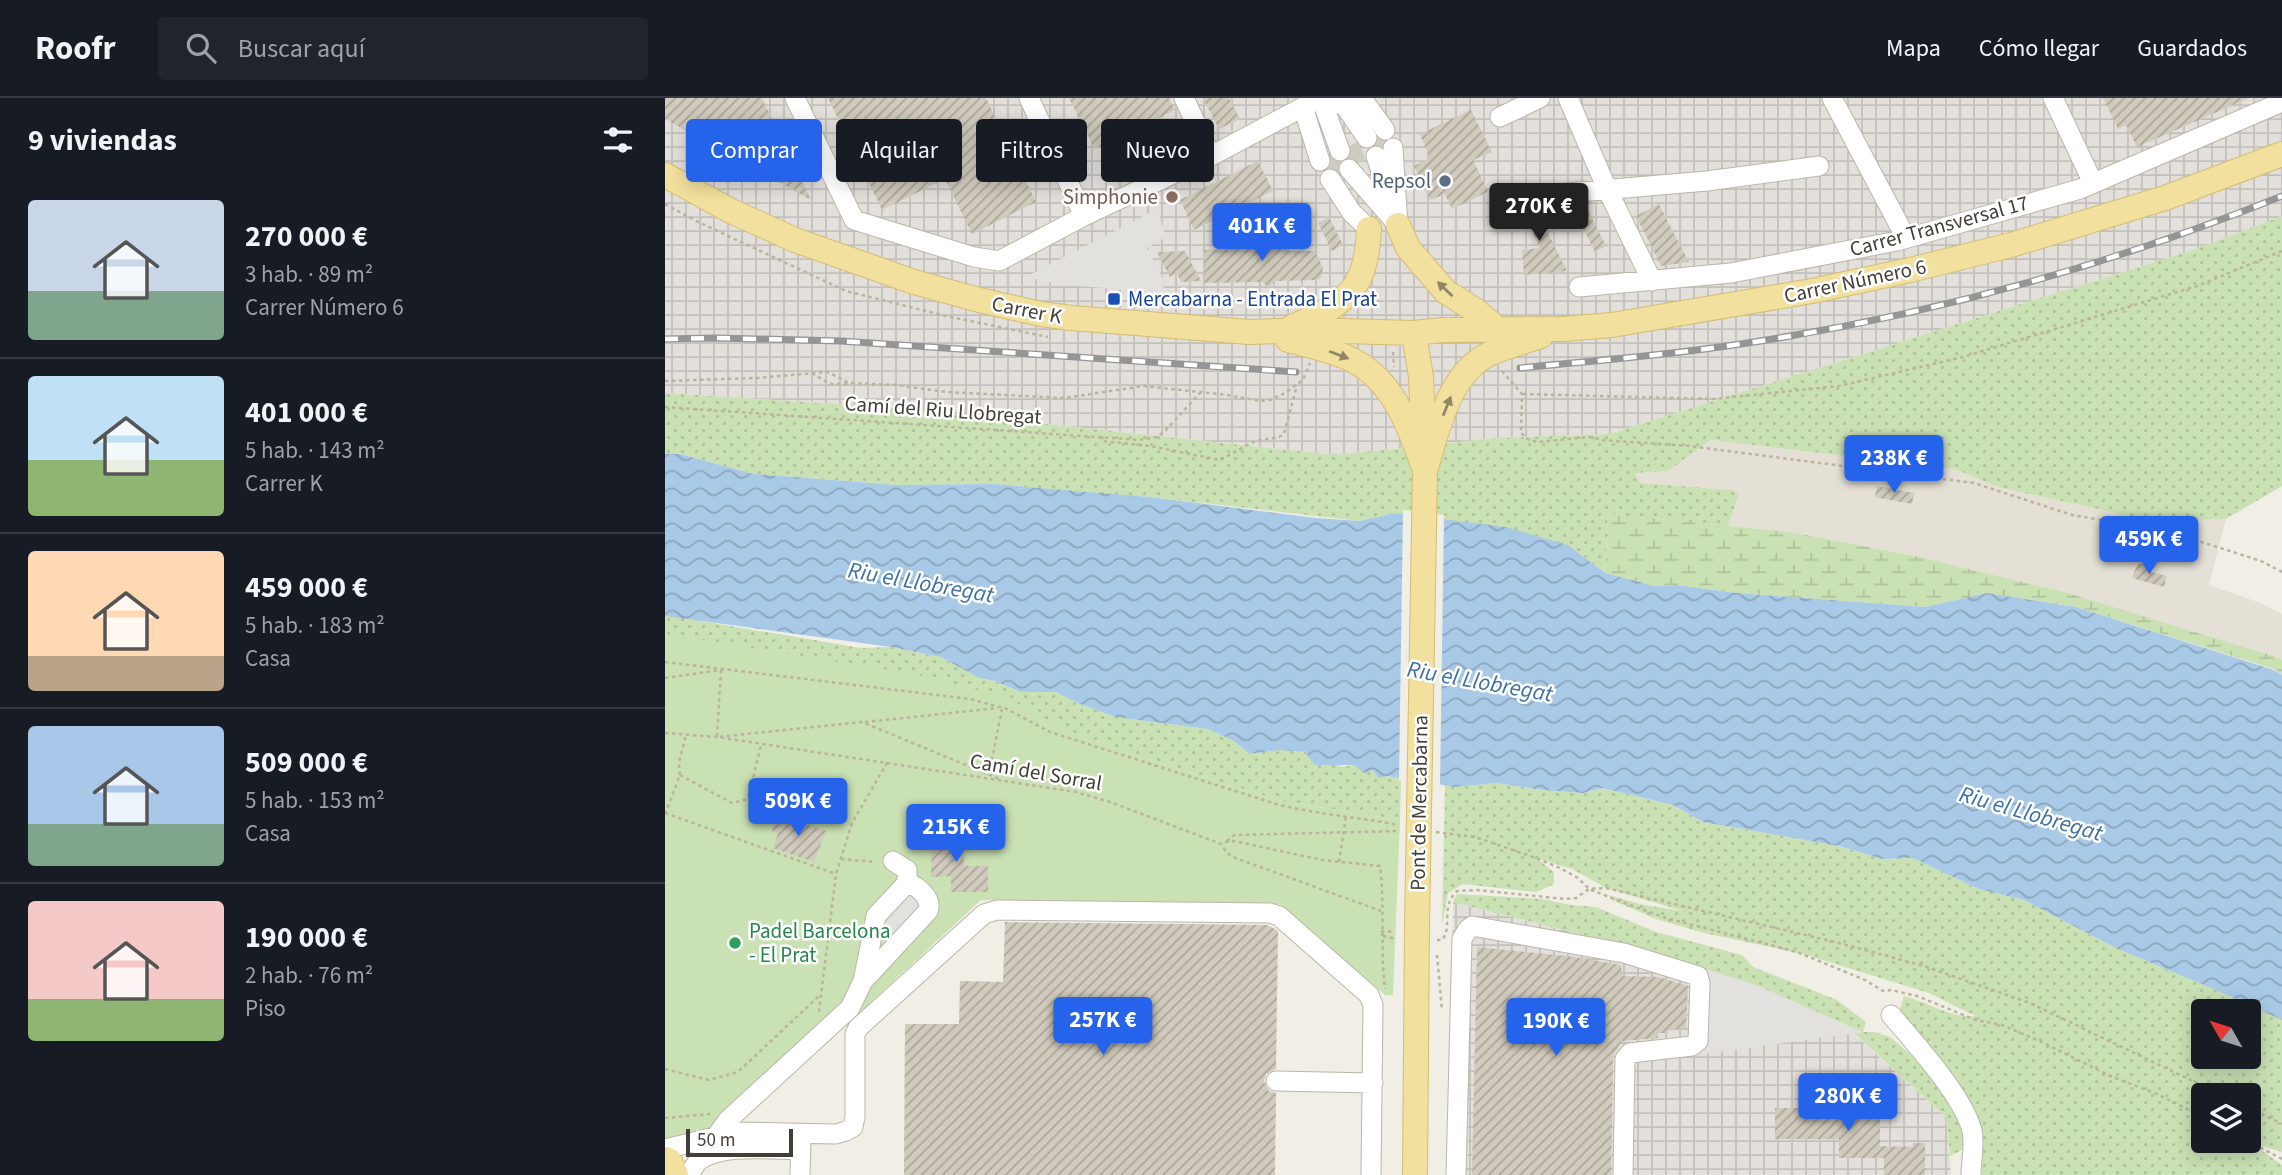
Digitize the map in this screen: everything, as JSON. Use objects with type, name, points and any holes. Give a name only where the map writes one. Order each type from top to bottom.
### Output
[{"type":"main road","name":"Carrer Número 6","points":[[1414,333],[1612,325],[1750,302],[1910,270],[2011,245],[2165,198],[2282,154]]},
{"type":"main road","name":"Carrer K","points":[[665,175],[731,211],[795,240],[914,282],[979,300],[1072,318],[1249,332],[1414,333]]},
{"type":"main road","points":[[1398,225],[1408,248],[1446,292],[1475,310],[1499,330]]},
{"type":"main road","points":[[1284,331],[1326,312],[1348,296],[1364,270],[1368,256],[1369,229]]},
{"type":"main road","points":[[1425,471],[1453,392],[1464,374],[1489,354],[1563,329]]},
{"type":"main road","points":[[1249,332],[1313,346],[1347,357],[1370,372],[1392,396],[1406,420],[1425,471]]},
{"type":"main road","name":"Pont de Mercabarna","points":[[1414,333],[1421,377],[1425,471],[1403,933],[1415,1175]]},
{"type":"main road","points":[[665,1159],[686,1171]]},
{"type":"lane","points":[[795,98],[855,220],[974,257],[999,261],[1156,182]]},
{"type":"lane","points":[[1029,98],[1084,216]]},
{"type":"lane","points":[[1184,98],[1194,119]]},
{"type":"lane","points":[[1500,117],[1540,98]]},
{"type":"lane","points":[[1568,98],[1607,188],[1652,281]]},
{"type":"lane","points":[[1832,98],[1906,238]]},
{"type":"lane","points":[[2053,98],[2093,183]]},
{"type":"lane","points":[[1214,154],[1318,102],[1363,100],[1353,145]]},
{"type":"lane","points":[[1318,102],[1319,132],[1353,145]]},
{"type":"lane","points":[[1318,102],[1339,111],[1353,145]]},
{"type":"lane","name":"Carrer Transversal 17","points":[[1579,287],[1731,273],[1906,238],[2080,189],[2282,102]]},
{"type":"lane","points":[[1362,163],[1398,225]]},
{"type":"lane","points":[[1362,163],[1398,225]]},
{"type":"lane","points":[[1362,163],[1352,213],[1369,229]]},
{"type":"lane","points":[[1543,195],[1707,181],[1819,166]]},
{"type":"lane","points":[[686,1171],[742,1106],[850,1008],[863,981],[876,916],[907,883],[907,870],[894,861]]},
{"type":"lane","points":[[863,981],[928,911],[928,900],[915,886],[907,883]]},
{"type":"lane","points":[[686,1171],[706,1155],[717,1151],[801,1141],[853,1127],[855,1034],[858,1028],[983,914],[997,909],[1270,913],[1279,916],[1369,995],[1373,1004],[1371,1175]]},
{"type":"lane","points":[[1456,1175],[1462,939],[1472,926],[1624,953],[1698,976],[1698,1041],[1692,1046],[1630,1054],[1625,1059],[1623,1175]]},
{"type":"lane","points":[[1891,1015],[1931,1063],[1966,1114],[1973,1134],[1971,1175]]},
{"type":"lane","points":[[1276,1082],[1373,1083]]},
{"type":"lane","points":[[665,1149],[735,1132],[801,1141]]},
{"type":"lane","points":[[800,1175],[801,1141]]},
{"type":"path","name":"Carrer K","points":[[665,204],[846,291],[946,316],[1048,337]]},
{"type":"path","points":[[1522,394],[1713,399],[1839,386],[1962,357],[2184,290],[2282,251]]},
{"type":"path","points":[[665,381],[832,372],[849,383],[896,385],[946,392],[1053,398],[1144,386],[1265,401],[1285,393],[1303,380],[1310,367],[1313,346]]},
{"type":"path","points":[[1389,372],[1394,366],[1393,349]]},
{"type":"path","points":[[1489,354],[1522,394],[1521,433],[1529,440],[1538,442],[1589,437],[1689,446],[1974,483],[2072,515],[2167,531],[2240,554],[2282,572]]},
{"type":"path","points":[[812,373],[836,385],[855,383]]},
{"type":"path","points":[[1100,436],[1102,440],[1150,446],[1220,460],[1255,441],[1284,434],[1297,385]]},
{"type":"path","name":"Camí del Riu Llobregat","points":[[665,407],[1139,440],[1157,437],[1171,427],[1200,393]]},
{"type":"path","points":[[665,663],[970,699],[1003,708],[1050,732],[1276,804],[1347,815],[1410,829],[1234,835],[1223,843]]},
{"type":"path","points":[[665,678],[726,669]]},
{"type":"path","points":[[721,670],[717,737],[1003,708]]},
{"type":"path","points":[[989,775],[1003,708]]},
{"type":"path","points":[[862,722],[1008,782]]},
{"type":"path","name":"Camí del Sorral","points":[[665,733],[717,737],[1095,797],[1223,843],[1227,853],[1233,858],[1381,911],[1383,890],[1380,866],[1339,862]]},
{"type":"path","points":[[686,735],[679,762],[680,775],[665,814],[836,874]]},
{"type":"path","points":[[680,775],[732,803],[748,799],[761,745]]},
{"type":"path","points":[[819,1017],[836,874],[852,823],[887,763]]},
{"type":"path","points":[[1223,843],[1234,841],[1339,862],[1347,815]]},
{"type":"path","points":[[1436,832],[1475,837],[1560,868],[1578,878],[1589,889],[1665,918],[1797,952],[1865,980],[1883,992],[1891,990],[1917,996],[1976,1020],[2002,1026],[2191,1111]]},
{"type":"path","points":[[841,859],[894,861]]},
{"type":"path","points":[[1437,940],[1446,936],[1449,900],[1457,891],[1477,890],[1565,899],[1576,898],[1589,889],[1606,888],[1835,942],[1924,966],[2030,1003],[2197,1083]]},
{"type":"path","points":[[1403,933],[1382,933],[1403,933]]},
{"type":"path","points":[[665,1069],[709,1080],[738,1072],[821,994]]},
{"type":"path","points":[[665,1118],[712,1114]]},
{"type":"path","points":[[2261,1114],[2282,1124]]},
{"type":"path","points":[[2261,1148],[2282,1159]]},
{"type":"shaded area","points":[[665,98],[2282,98],[2282,216],[2193,250],[1609,434],[1498,438],[1335,455],[896,408],[665,393]]},
{"type":"shaded area","points":[[1157,209],[1166,237],[1147,248],[1163,278],[1164,298],[1119,289],[1063,285],[1026,277]]},
{"type":"shaded area","points":[[1711,440],[1955,469],[1998,487],[2152,521],[2226,519],[2209,585],[2258,602],[2282,614],[2282,660],[2068,593],[1920,557],[1790,532],[1728,526],[1739,496],[1733,490],[1639,483],[1635,473],[1668,471]]},
{"type":"shaded area","points":[[912,888],[925,901],[890,937],[876,924]]},
{"type":"shaded area","points":[[1453,902],[1655,953],[1758,986],[1863,1032],[1855,1035],[1946,1117],[1951,1175],[1447,1175]]},
{"type":"shaded area","points":[[1705,969],[1758,986],[1863,1032],[1703,1054]]},
{"type":"green space","points":[[2282,216],[2282,486],[2226,519],[2152,521],[1998,487],[1955,469],[1711,440],[1668,471],[1635,473],[1640,483],[1733,490],[1739,495],[1728,526],[1608,514],[1605,573],[1568,545],[1394,513],[1360,521],[1150,497],[993,484],[897,485],[754,474],[680,454],[665,454],[665,393],[896,408],[1335,455],[1498,438],[1609,434],[2193,250]]},
{"type":"green space","points":[[1608,514],[1790,532],[1920,557],[2068,593],[2279,658],[2282,660],[2282,675],[2274,669],[2076,607],[1987,593],[1925,607],[1737,593],[1677,585],[1655,586],[1605,573]]},
{"type":"green space","points":[[665,615],[861,648],[891,647],[941,657],[979,678],[995,681],[1020,692],[1055,692],[1115,717],[1208,729],[1232,740],[1250,754],[1279,750],[1306,752],[1342,767],[1354,765],[1373,770],[1378,778],[1401,778],[1400,820],[1282,801],[1140,757],[665,634]]},
{"type":"green space","points":[[665,634],[913,674],[1009,698],[1031,712],[1086,738],[1140,757],[1282,801],[1400,820],[1393,995],[1385,995],[1279,904],[981,900],[858,1014],[732,1122],[665,1144]]},
{"type":"green space","points":[[1496,783],[1583,793],[1602,788],[1673,805],[1703,822],[1834,845],[1882,859],[1913,858],[1979,889],[2024,900],[2116,948],[2236,999],[2191,999],[2191,1069],[2261,1069],[2261,1010],[2282,1020],[2282,1152],[2261,1145],[2261,1083],[2191,1083],[2191,1153],[2261,1153],[2261,1150],[2282,1165],[2282,1175],[1982,1175],[1982,1142],[1963,1089],[1923,1044],[1900,1009],[1904,996],[1948,1012],[1975,1016],[1929,993],[1803,954],[1704,933],[1656,919],[1612,900],[1608,895],[1644,905],[1683,911],[1606,888],[1572,869],[1536,858],[1554,872],[1554,884],[1536,892],[1463,884],[1448,893],[1442,926],[1445,785],[1455,787]]},
{"type":"green space","points":[[1457,894],[1542,899],[1596,907],[1656,932],[1742,955],[1753,967],[1837,1000],[1866,1022],[1863,1032],[1875,1032],[1890,1037],[1926,1067],[1963,1128],[1962,1150],[1950,1156],[1946,1117],[1855,1034],[1862,1032],[1758,986],[1655,953],[1453,902]]},
{"type":"water","name":"Riu el Llobregat","points":[[665,454],[680,454],[754,474],[897,485],[993,484],[1150,497],[1316,518],[1360,521],[1394,513],[1506,527],[1568,545],[1605,573],[1655,586],[1677,585],[1737,593],[1925,607],[1987,593],[2076,607],[2274,670],[2282,675],[2282,1020],[2261,1010],[2261,999],[2236,999],[2116,948],[2024,900],[1979,889],[1913,858],[1882,859],[1839,846],[1703,822],[1673,805],[1602,788],[1583,793],[1496,783],[1455,787],[1387,776],[1378,778],[1373,770],[1364,773],[1354,765],[1315,765],[1305,752],[1279,750],[1250,754],[1232,740],[1208,729],[1115,717],[1055,692],[1020,692],[995,681],[979,678],[941,657],[891,647],[665,616]]},
{"type":"pier","points":[[1403,510],[1444,515],[1440,788],[1399,781]]},
{"type":"building","points":[[665,98],[762,98],[772,119],[686,119],[686,131],[665,119]]},
{"type":"building","points":[[828,98],[986,98],[996,119],[976,119],[976,182],[1026,182],[1036,202],[972,234],[946,182],[962,182],[962,119],[838,119]]},
{"type":"building","points":[[1069,98],[1169,98],[1175,110],[1157,119],[1101,119],[1101,146],[1095,149],[1087,133],[1087,119],[1080,119]]},
{"type":"building","points":[[1203,98],[1229,98],[1240,119],[1219,129]]},
{"type":"building","points":[[2103,98],[2249,98],[2137,147],[2126,125],[2118,129]]},
{"type":"building","points":[[1471,110],[1492,152],[1473,160],[1488,192],[1452,209],[1445,194],[1430,200],[1414,166],[1430,158],[1420,134]]},
{"type":"building","points":[[1258,161],[1273,191],[1194,230],[1180,200]]},
{"type":"building","points":[[779,182],[802,182],[811,200]]},
{"type":"building","points":[[868,182],[939,182],[882,210]]},
{"type":"building","points":[[1527,191],[1567,271],[1524,275],[1522,250],[1540,248],[1515,197]]},
{"type":"building","points":[[1659,204],[1689,262],[1661,266],[1636,216]]},
{"type":"building","points":[[1586,206],[1606,246],[1595,252],[1575,212]]},
{"type":"building","points":[[1329,217],[1343,245],[1332,251],[1318,223]]},
{"type":"building","points":[[1289,235],[1289,251],[1315,251],[1323,268],[1321,278],[1275,281],[1268,288],[1263,282],[1205,283],[1204,250],[1246,249],[1246,236]]},
{"type":"building","points":[[1185,251],[1201,281],[1181,282],[1177,273],[1170,277],[1157,252]]},
{"type":"building","points":[[1877,486],[1914,493],[1912,504],[1875,497]]},
{"type":"building","points":[[2138,563],[2153,568],[2151,572],[2167,576],[2164,587],[2132,578]]},
{"type":"building","points":[[778,814],[826,831],[814,862],[773,848],[778,833],[772,831]]},
{"type":"building","points":[[932,832],[964,833],[964,866],[988,866],[988,892],[951,892],[951,876],[931,877]]},
{"type":"building","points":[[1005,922],[1268,925],[1278,931],[1276,1069],[1266,1074],[1264,1081],[1269,1091],[1276,1093],[1275,1175],[904,1175],[905,1024],[959,1024],[960,981],[1003,982]]},
{"type":"building","points":[[1477,947],[1575,957],[1621,965],[1622,976],[1659,977],[1688,986],[1686,1029],[1668,1029],[1668,1033],[1658,1033],[1658,1038],[1622,1041],[1615,1052],[1611,1175],[1472,1175]]},
{"type":"building","points":[[1809,1093],[1837,1093],[1837,1107],[1880,1107],[1880,1146],[1913,1147],[1913,1143],[1925,1143],[1925,1175],[1884,1175],[1884,1158],[1839,1158],[1839,1139],[1775,1139],[1775,1108],[1809,1108]]},
{"type":"tunnel","points":[[1375,134],[1384,152]]},
{"type":"tunnel","points":[[1349,146],[1358,165]]},
{"type":"tunnel","points":[[1330,156],[1337,175]]},
{"type":"railway","points":[[1520,368],[1705,349],[1852,325],[1926,309],[2071,270],[2212,223],[2282,196]]},
{"type":"railway","points":[[665,339],[841,341],[1296,372]]},
{"type":"place","name":"Repsol","points":[[1445,181]]},
{"type":"place","name":"Simphonie","points":[[1172,197]]},
{"type":"place","name":"Mercabarna - Entrada El Prat","points":[[1114,299]]},
{"type":"place","name":"Padel Barcelona - El Prat","points":[[735,943]]}]
